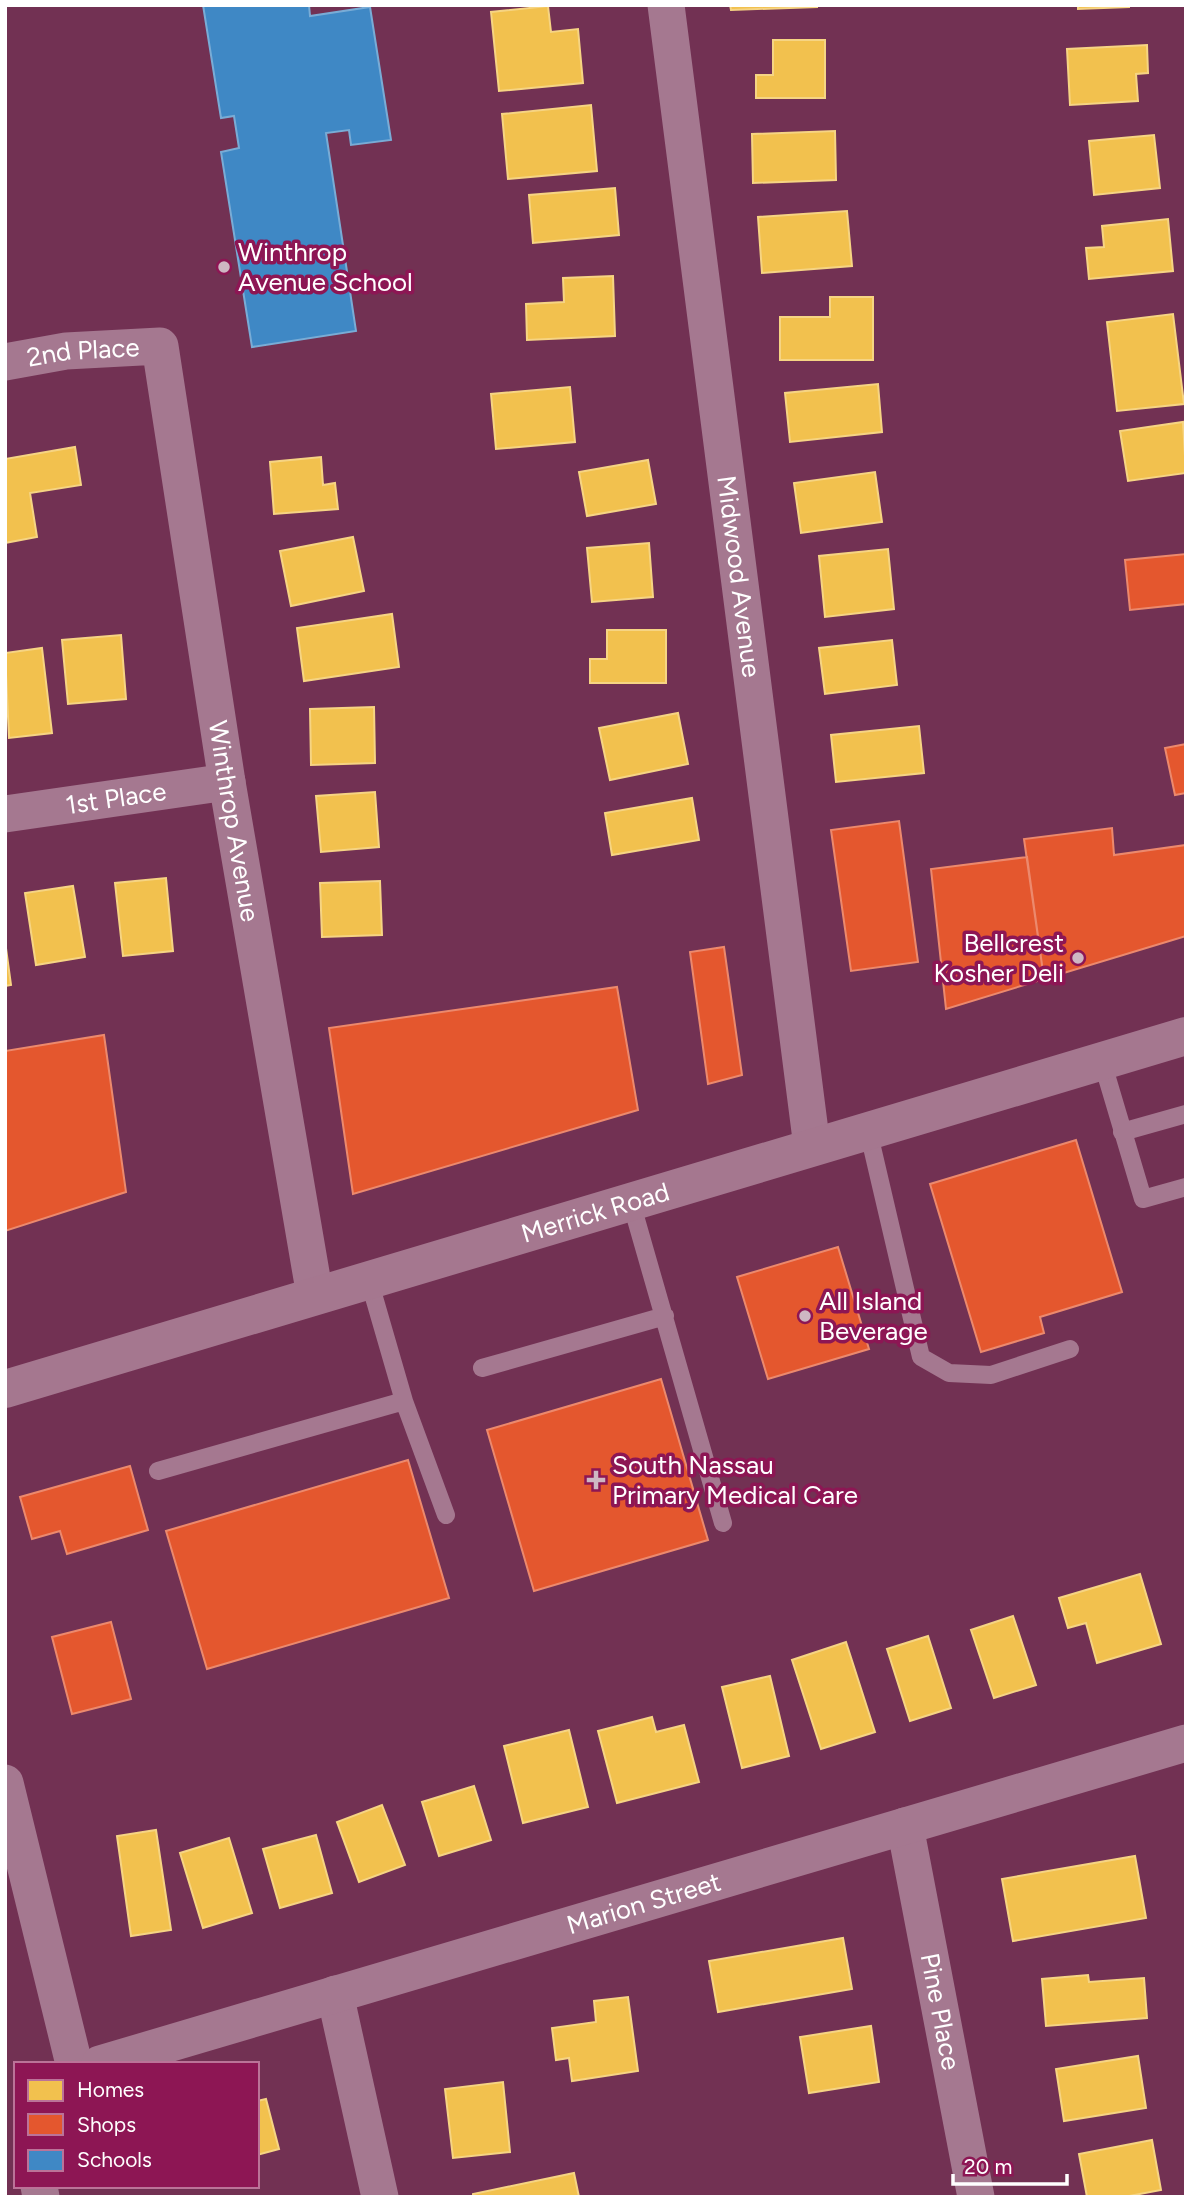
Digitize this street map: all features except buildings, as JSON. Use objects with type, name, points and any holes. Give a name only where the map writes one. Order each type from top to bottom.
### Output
[{"type":"main road","name":"Merrick Road","points":[[5,1389],[1186,1036]]},
{"type":"street","name":"Midwood Avenue","points":[[666,5],[812,1147]]},
{"type":"street","name":"2nd Place","points":[[5,362],[66,351],[160,346]]},
{"type":"street","name":"Winthrop Avenue","points":[[160,346],[227,782],[316,1296]]},
{"type":"street","name":"1st Place","points":[[5,814],[227,782]]},
{"type":"street","name":"Marion Street","points":[[107,2062],[1186,1743]]},
{"type":"street","points":[[5,1783],[74,2062]]},
{"type":"street","name":"Pine Place","points":[[905,1826],[976,2197]]},
{"type":"street","points":[[335,1994],[380,2197]]},
{"type":"lane","points":[[1102,1061],[1143,1199],[1186,1187]]},
{"type":"lane","points":[[1122,1132],[1186,1114]]},
{"type":"lane","points":[[868,1130],[921,1357],[949,1373],[991,1375],[1070,1349]]},
{"type":"lane","points":[[631,1202],[723,1523]]},
{"type":"lane","points":[[369,1280],[404,1401],[446,1515]]},
{"type":"lane","points":[[482,1368],[665,1316]]},
{"type":"lane","points":[[158,1471],[404,1401]]},
{"type":"place","name":"Winthrop Avenue School","points":[[224,267]]},
{"type":"place","name":"Bellcrest Kosher Deli","points":[[1078,958]]},
{"type":"place","name":"All Island Beverage","points":[[805,1316]]},
{"type":"place","name":"South Nassau Primary Medical Care","points":[[596,1480]]}]
